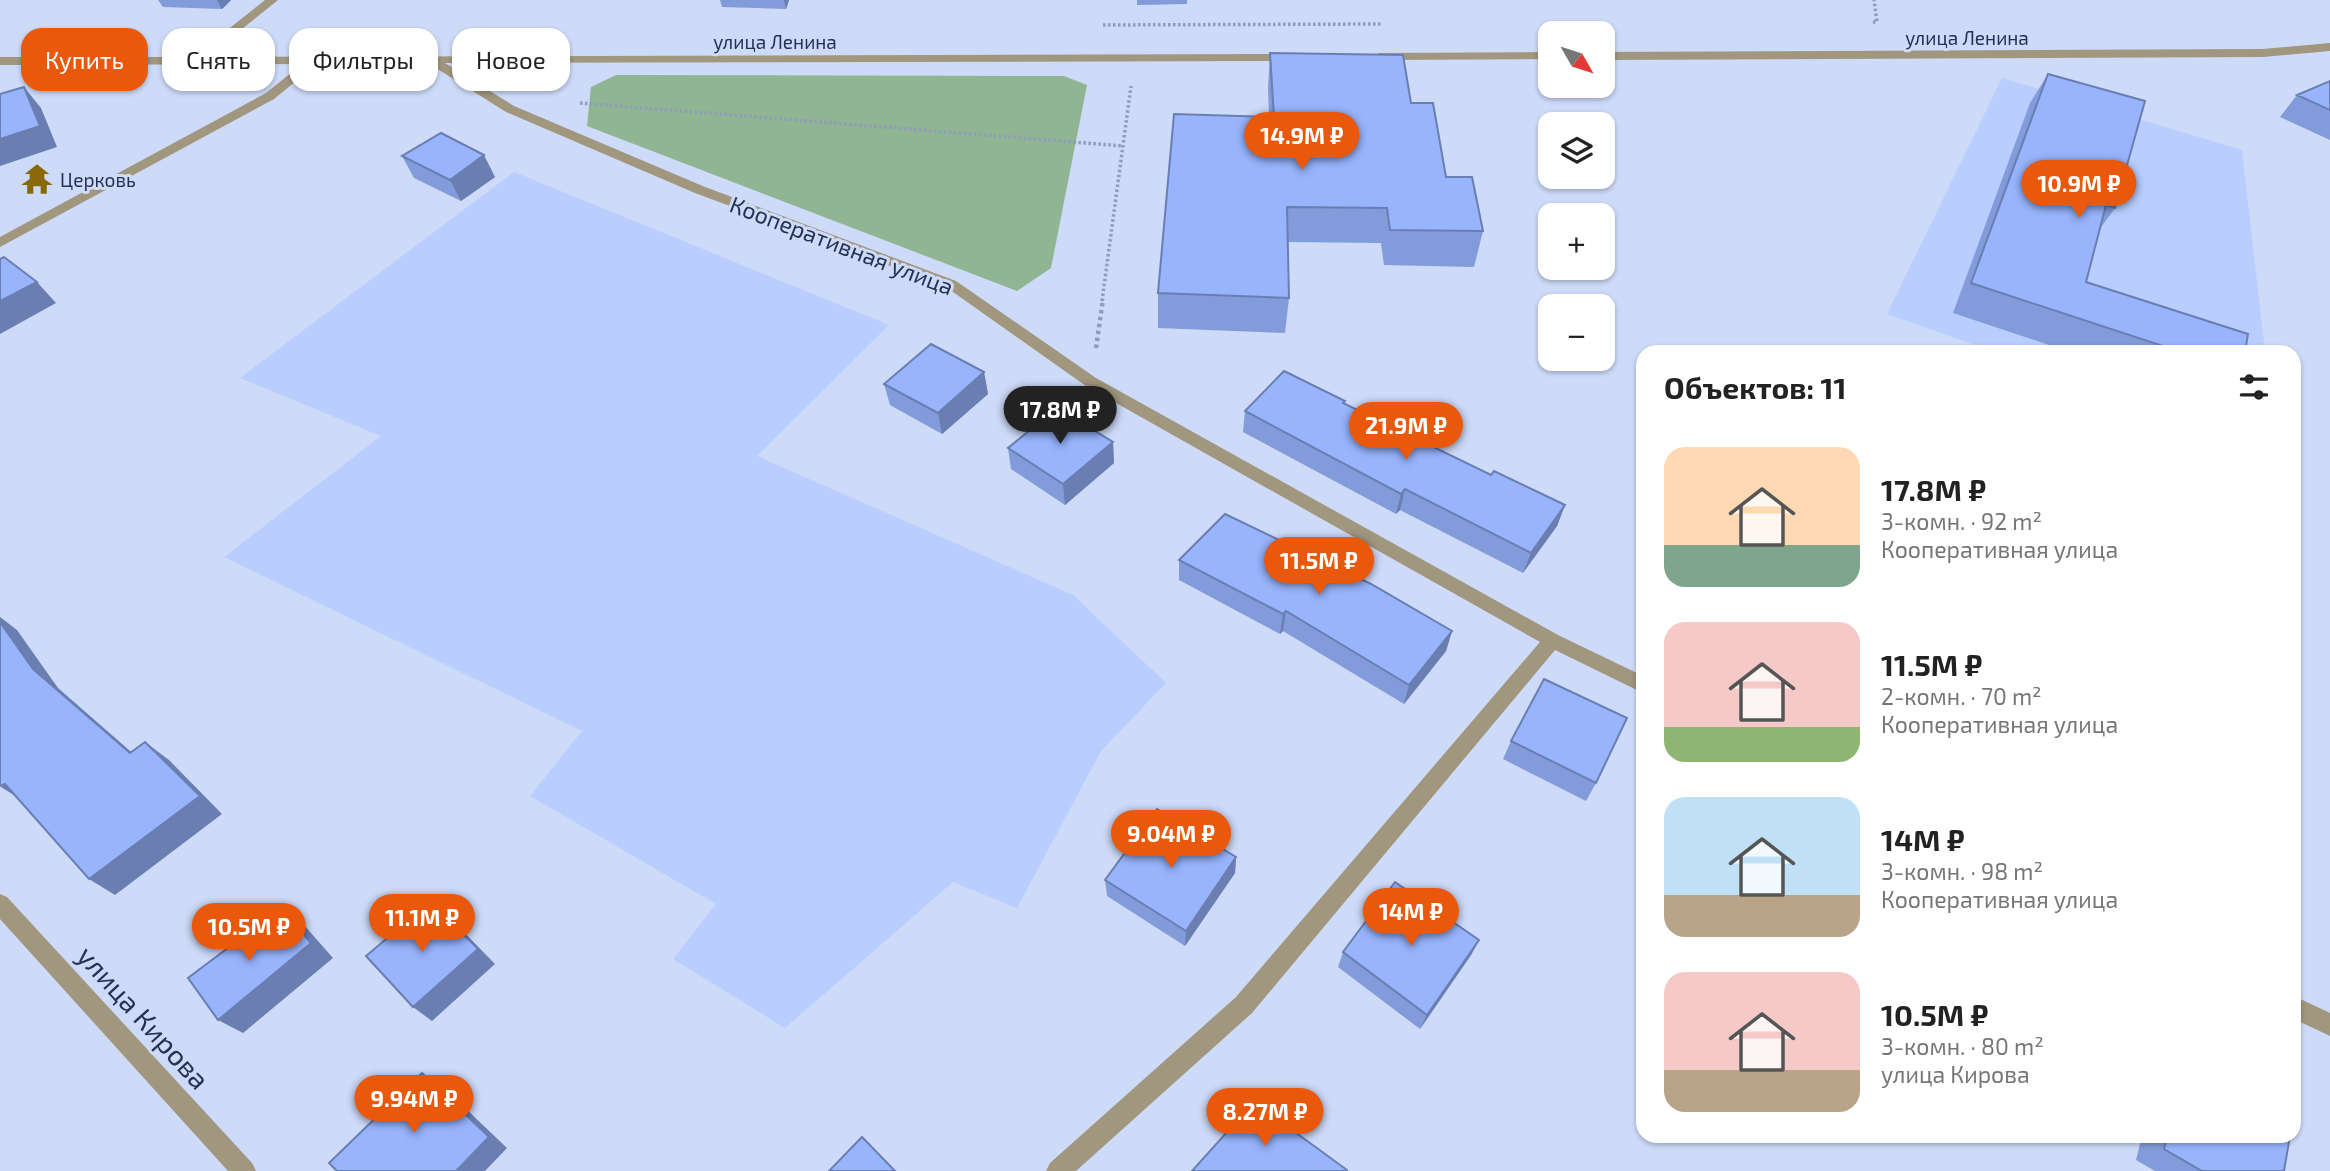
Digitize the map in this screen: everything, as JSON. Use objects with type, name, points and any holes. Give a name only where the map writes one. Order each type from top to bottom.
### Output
[{"type":"street","points":[[236,28],[272,0]]},
{"type":"street","name":"улица Ленина","points":[[1615,56],[2263,53],[2330,47]]},
{"type":"street","points":[[2313,49],[2330,57]]},
{"type":"street","points":[[1370,56],[1538,56]]},
{"type":"street","name":"улица Ленина","points":[[438,60],[1301,57]]},
{"type":"street","name":"улица Ленина","points":[[0,61],[162,59]]},
{"type":"street","name":"Кооперативная улица","points":[[438,65],[510,109],[700,190],[951,284],[1091,382],[1552,640],[1636,682]]},
{"type":"street","points":[[0,243],[270,96],[289,80]]},
{"type":"street","points":[[1058,1171],[1244,1005],[1552,640]]},
{"type":"street","name":"улица Кирова","points":[[0,904],[244,1171]]},
{"type":"street","points":[[2301,1010],[2330,1025]]},
{"type":"path","points":[[1091,382],[1135,57]]},
{"type":"path","points":[[570,104],[1123,146]]},
{"type":"shaded area","points":[[2002,78],[2242,150],[2264,345],[1975,345],[1887,314]]},
{"type":"shaded area","points":[[514,172],[889,325],[757,456],[1073,595],[1166,683],[1101,751],[1017,908],[953,882],[785,1028],[673,959],[716,904],[530,796],[582,731],[224,557],[381,436],[240,378]]},
{"type":"green space","points":[[616,75],[1064,76],[1087,85],[1051,268],[1017,291],[587,126],[591,87]]},
{"type":"building","points":[[1270,53],[1403,55],[1411,103],[1433,103],[1446,177],[1472,177],[1483,231],[1390,230],[1387,208],[1287,207],[1289,298],[1158,293],[1174,114],[1274,117]]},
{"type":"building","points":[[2048,74],[2145,101],[2115,208],[2106,205],[2086,282],[2248,334],[2246,345],[2160,345],[1971,283]]},
{"type":"building","points":[[2330,81],[2330,110],[2297,95]]},
{"type":"building","points":[[21,88],[21,91],[26,91],[40,126],[0,139],[0,94]]},
{"type":"building","points":[[441,133],[484,155],[450,180],[402,156]]},
{"type":"building","points":[[4,257],[37,282],[0,301],[0,259]]},
{"type":"building","points":[[931,344],[984,372],[938,413],[884,384]]},
{"type":"building","points":[[1284,371],[1345,401],[1343,403],[1491,475],[1494,471],[1565,505],[1531,553],[1405,489],[1401,494],[1245,411]]},
{"type":"building","points":[[1057,408],[1113,442],[1063,484],[1008,448]]},
{"type":"building","points":[[1225,514],[1371,584],[1452,631],[1409,685],[1286,611],[1283,614],[1179,560]]},
{"type":"building","points":[[0,622],[33,669],[130,753],[145,742],[200,796],[89,879],[5,784],[0,786]]},
{"type":"building","points":[[1544,679],[1627,718],[1596,783],[1511,741]]},
{"type":"building","points":[[1157,809],[1236,857],[1186,931],[1105,880]]},
{"type":"building","points":[[1395,882],[1479,940],[1427,1015],[1343,952]]},
{"type":"building","points":[[431,901],[478,949],[413,1007],[366,956]]},
{"type":"building","points":[[281,908],[311,943],[218,1020],[188,978]]},
{"type":"building","points":[[422,1073],[489,1137],[456,1171],[337,1171],[329,1163]]},
{"type":"building","points":[[1254,1102],[1347,1170],[1192,1171]]},
{"type":"building","points":[[862,1137],[895,1171],[829,1171]]},
{"type":"building","points":[[2165,1143],[2289,1143],[2284,1171],[2202,1171],[2164,1149]]},
{"type":"place","name":"Церковь","points":[[37,179]]}]
